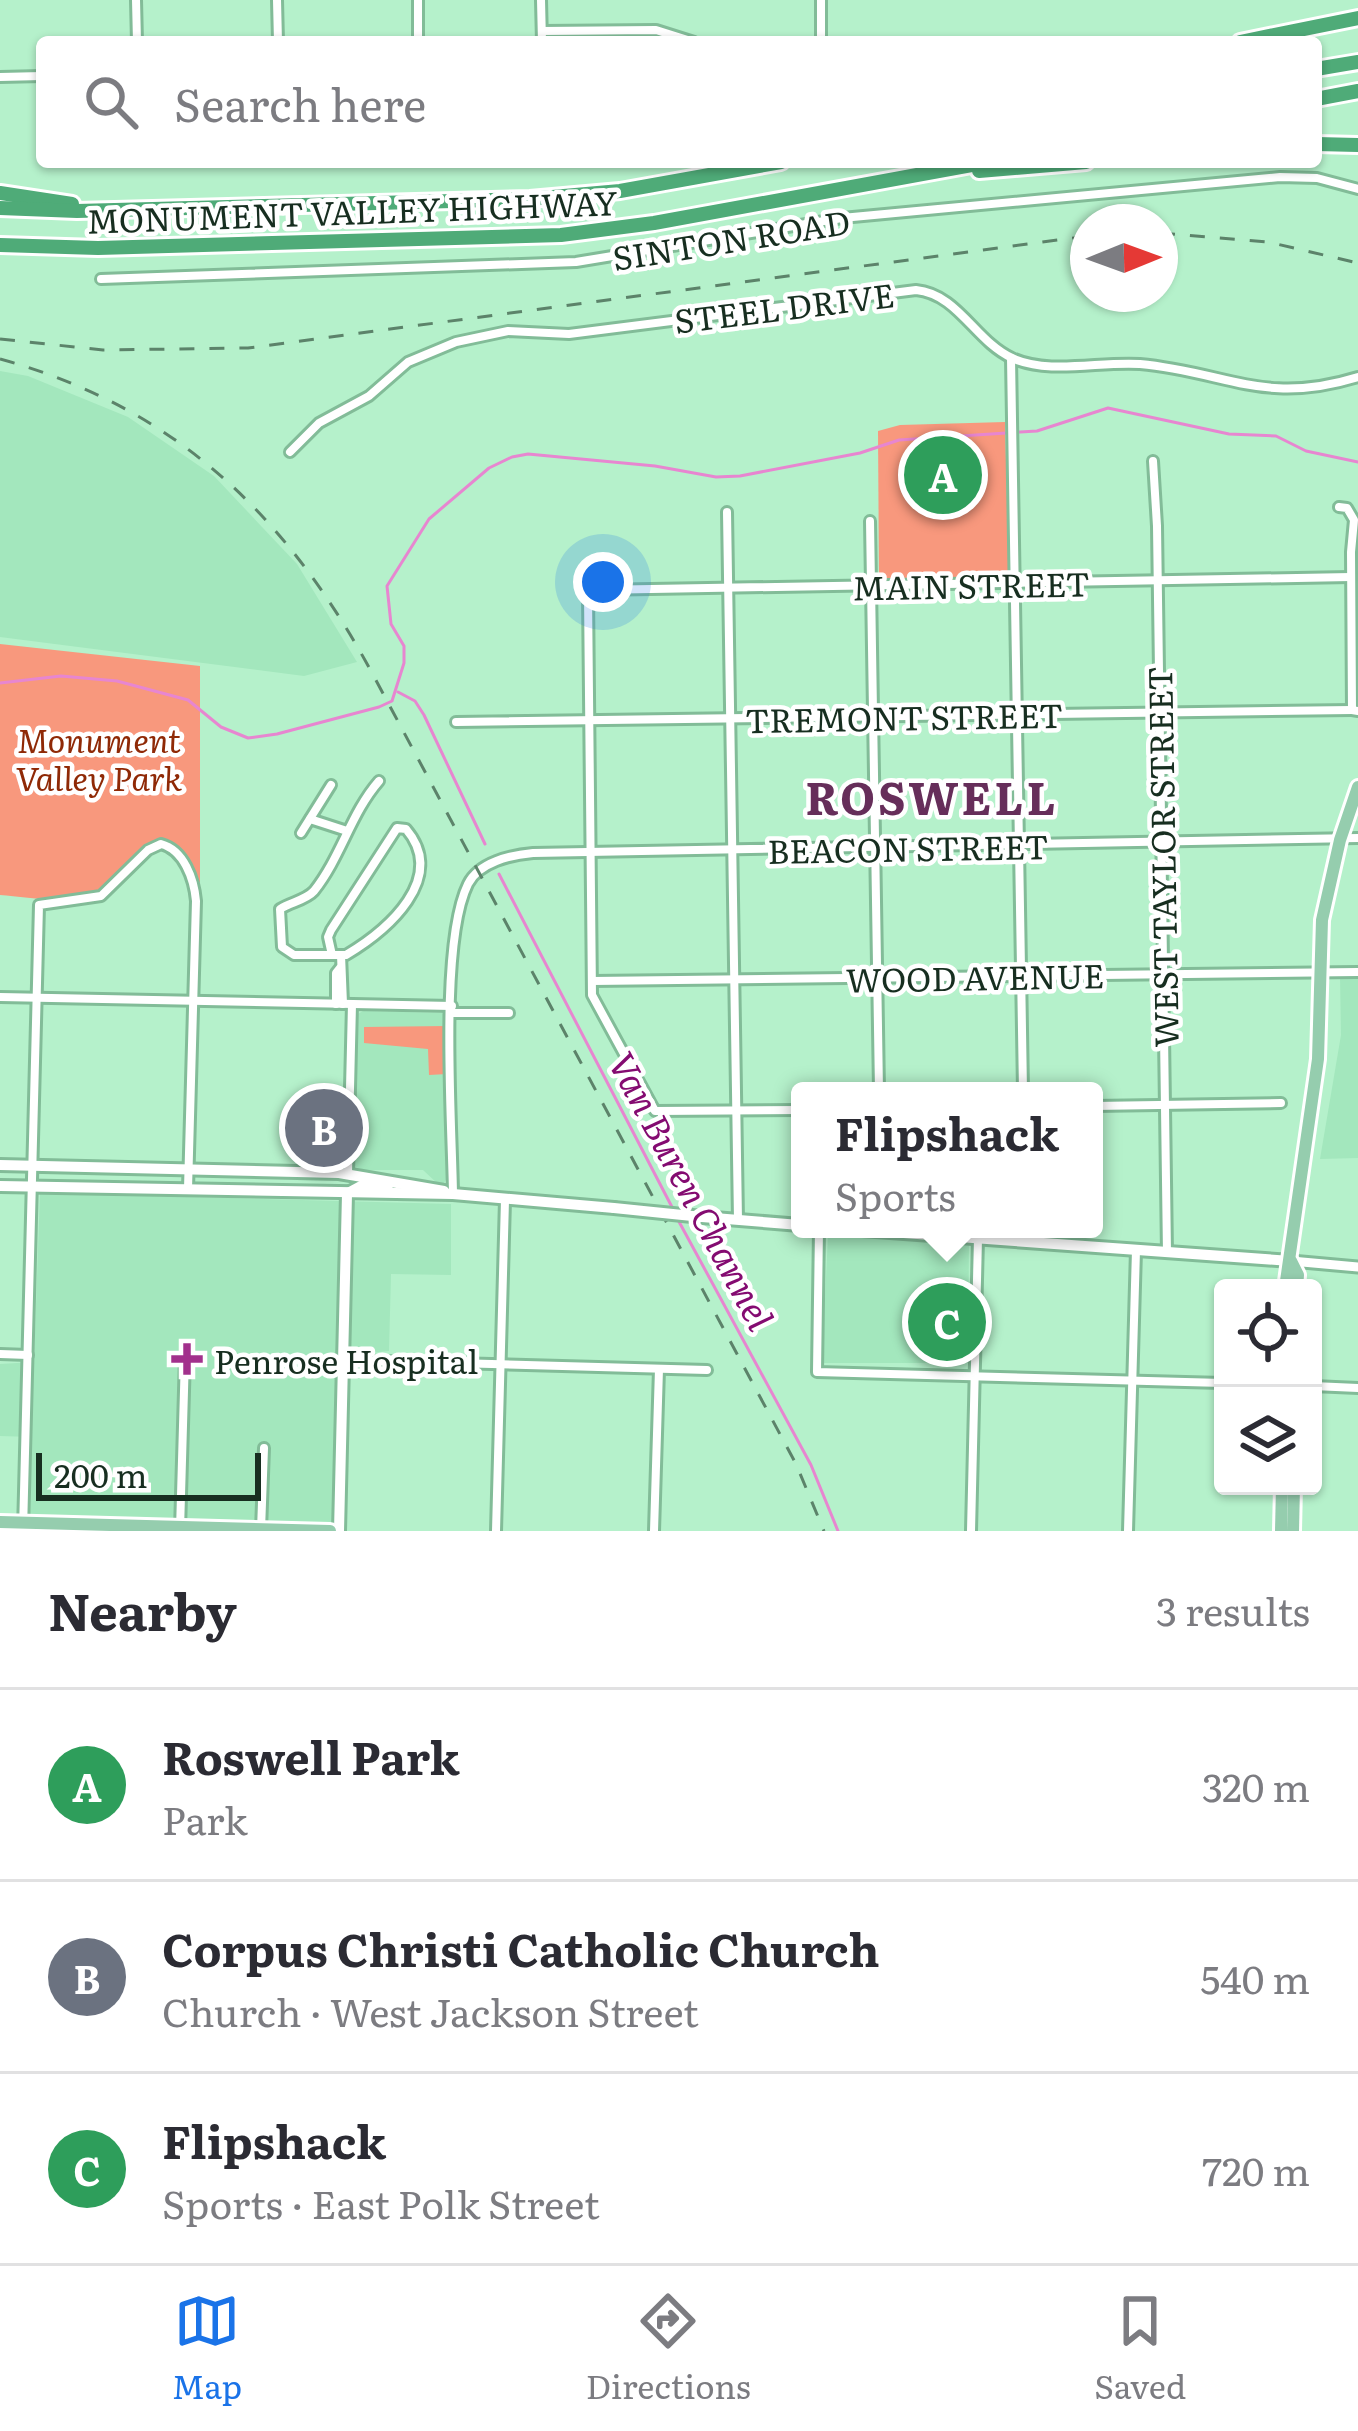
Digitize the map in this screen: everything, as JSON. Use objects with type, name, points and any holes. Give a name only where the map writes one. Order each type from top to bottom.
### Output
[{"type":"highway","points":[[1270,36],[1358,18]]},
{"type":"highway","points":[[1322,68],[1358,62]]},
{"type":"highway","points":[[1322,98],[1358,91]]},
{"type":"highway","points":[[1322,144],[1358,146]]},
{"type":"highway","name":"MONUMENT VALLEY HIGHWAY","points":[[0,208],[143,210],[562,197],[749,168]]},
{"type":"highway","name":"MONUMENT VALLEY HIGHWAY","points":[[0,245],[98,248],[561,235],[654,223],[957,168]]},
{"type":"highway","points":[[920,175],[1009,168]]},
{"type":"highway","points":[[0,193],[143,210]]},
{"type":"highway","points":[[0,255],[98,248]]},
{"type":"main road","points":[[1287,1279],[1318,1059],[1322,920],[1358,787]]},
{"type":"main road","points":[[0,1165],[348,1174],[453,1194]]},
{"type":"main road","points":[[347,1194],[363,1185],[412,1184]]},
{"type":"main road","points":[[0,1186],[453,1194],[791,1224]]},
{"type":"main road","points":[[0,1522],[23,1527],[335,1531],[347,1194]]},
{"type":"main road","points":[[1046,1238],[1291,1261]]},
{"type":"main road","points":[[1291,1261],[1298,1279]]},
{"type":"main road","points":[[1281,1531],[1282,1495]]},
{"type":"main road","points":[[1293,1531],[1294,1495]]},
{"type":"street","points":[[136,0],[137,36]]},
{"type":"street","points":[[277,0],[278,36]]},
{"type":"street","points":[[418,0],[418,36]]},
{"type":"street","points":[[541,0],[542,36]]},
{"type":"street","points":[[820,0],[821,36]]},
{"type":"street","points":[[542,31],[666,30],[680,36]]},
{"type":"street","points":[[0,76],[36,76]]},
{"type":"street","name":"SINTON ROAD","points":[[101,279],[588,261],[842,218],[1280,177],[1317,178],[1358,189]]},
{"type":"street","name":"STEEL DRIVE","points":[[290,452],[319,423],[369,396],[408,362],[456,342],[508,331],[569,334],[916,290],[944,299],[1011,358]]},
{"type":"street","points":[[1023,1082],[1011,358],[1045,364],[1143,364],[1264,390],[1316,388],[1358,377]]},
{"type":"street","name":"WEST TAYLOR STREET","points":[[1153,461],[1160,712],[1165,735],[1161,843],[1167,1252]]},
{"type":"street","points":[[1339,506],[1347,508],[1354,520],[1355,711]]},
{"type":"street","points":[[727,512],[738,1220]]},
{"type":"street","points":[[870,521],[879,1082]]},
{"type":"street","name":"MAIN STREET","points":[[588,721],[586,597],[591,591],[1351,577]]},
{"type":"street","name":"TREMONT STREET","points":[[456,722],[1355,711]]},
{"type":"street","points":[[588,721],[592,995],[655,1111],[791,1110]]},
{"type":"street","points":[[347,1194],[344,1004],[336,973],[340,968],[336,955],[328,937],[397,828],[406,829],[421,854],[419,885],[409,901],[353,951],[336,955],[294,956],[284,950],[280,909],[311,896],[380,782]]},
{"type":"street","points":[[301,833],[331,785]]},
{"type":"street","points":[[310,819],[347,830]]},
{"type":"street","name":"BEACON STREET","points":[[452,1010],[455,939],[468,885],[485,867],[512,856],[1358,838]]},
{"type":"street","points":[[23,1527],[39,904],[100,896],[148,850],[161,844],[171,846],[179,856],[195,890],[188,1189]]},
{"type":"street","name":"WOOD AVENUE","points":[[592,981],[1358,972]]},
{"type":"street","points":[[0,997],[509,1012]]},
{"type":"street","points":[[452,1010],[453,1194]]},
{"type":"street","points":[[1103,1106],[1281,1103]]},
{"type":"street","points":[[496,1531],[505,1200]]},
{"type":"street","points":[[819,1238],[817,1372],[1214,1383]]},
{"type":"street","points":[[971,1531],[978,1238]]},
{"type":"street","points":[[1128,1531],[1136,1250]]},
{"type":"street","points":[[1291,1261],[1358,1267]]},
{"type":"street","points":[[0,1354],[28,1355]]},
{"type":"street","points":[[180,1529],[184,1356]]},
{"type":"street","points":[[344,1360],[707,1370]]},
{"type":"street","points":[[655,1531],[659,1369]]},
{"type":"street","points":[[1322,1386],[1358,1388]]},
{"type":"street","points":[[261,1531],[264,1448]]},
{"type":"shaded area","points":[[0,371],[28,376],[128,417],[214,476],[297,564],[357,662],[304,676],[0,637]]},
{"type":"shaded area","points":[[1340,976],[1358,976],[1358,1158],[1320,1159],[1341,1035]]},
{"type":"shaded area","points":[[363,1011],[442,1013],[447,1017],[448,1176],[444,1183],[437,1183],[423,1170],[354,1166],[356,1015]]},
{"type":"shaded area","name":"Penrose Hospital","points":[[40,1193],[451,1204],[451,1275],[391,1274],[389,1351],[339,1356],[332,1523],[30,1515],[32,1437],[0,1436],[0,1364],[34,1362]]},
{"type":"shaded area","points":[[828,1238],[969,1244],[968,1363],[822,1363]]},
{"type":"green space","points":[[1005,422],[1009,576],[879,579],[878,431],[900,425]]},
{"type":"green space","name":"Monument Valley Park","points":[[0,644],[200,666],[200,883],[176,844],[162,838],[94,895],[54,900],[0,895]]},
{"type":"green space","points":[[446,1026],[447,1074],[429,1075],[428,1049],[364,1043],[364,1027]]},
{"type":"waterway","points":[[0,683],[61,676],[117,681],[188,700],[221,727],[248,738],[379,707],[392,701],[404,663],[404,646],[391,624],[387,586],[429,519],[489,468],[528,454],[740,476],[860,453],[899,440],[1037,431],[1108,408],[1229,434],[1276,436],[1306,451],[1358,462]]},
{"type":"waterway","name":"Van Buren Channel","points":[[398,692],[415,701],[424,715],[485,844]]},
{"type":"waterway","name":"Van Buren Channel","points":[[499,874],[673,1209]]},
{"type":"waterway","name":"Van Buren Channel","points":[[677,1218],[811,1465],[838,1531]]},
{"type":"railway","points":[[1178,234],[1268,242],[1358,263]]},
{"type":"railway","points":[[0,339],[103,350],[248,348],[1070,238]]},
{"type":"railway","points":[[0,359],[120,406],[172,438],[219,474],[302,563],[371,671],[796,1464],[824,1531]]},
{"type":"place","name":"Roswell Park","points":[[943,475]]},
{"type":"place","name":"Corpus Christi Catholic Church","points":[[324,1128]]},
{"type":"place","name":"Flipshack","points":[[947,1322]]},
{"type":"place","name":"Penrose Hospital","points":[[187,1359]]},
{"type":"district","name":"ROSWELL","points":[[932,795]]}]
